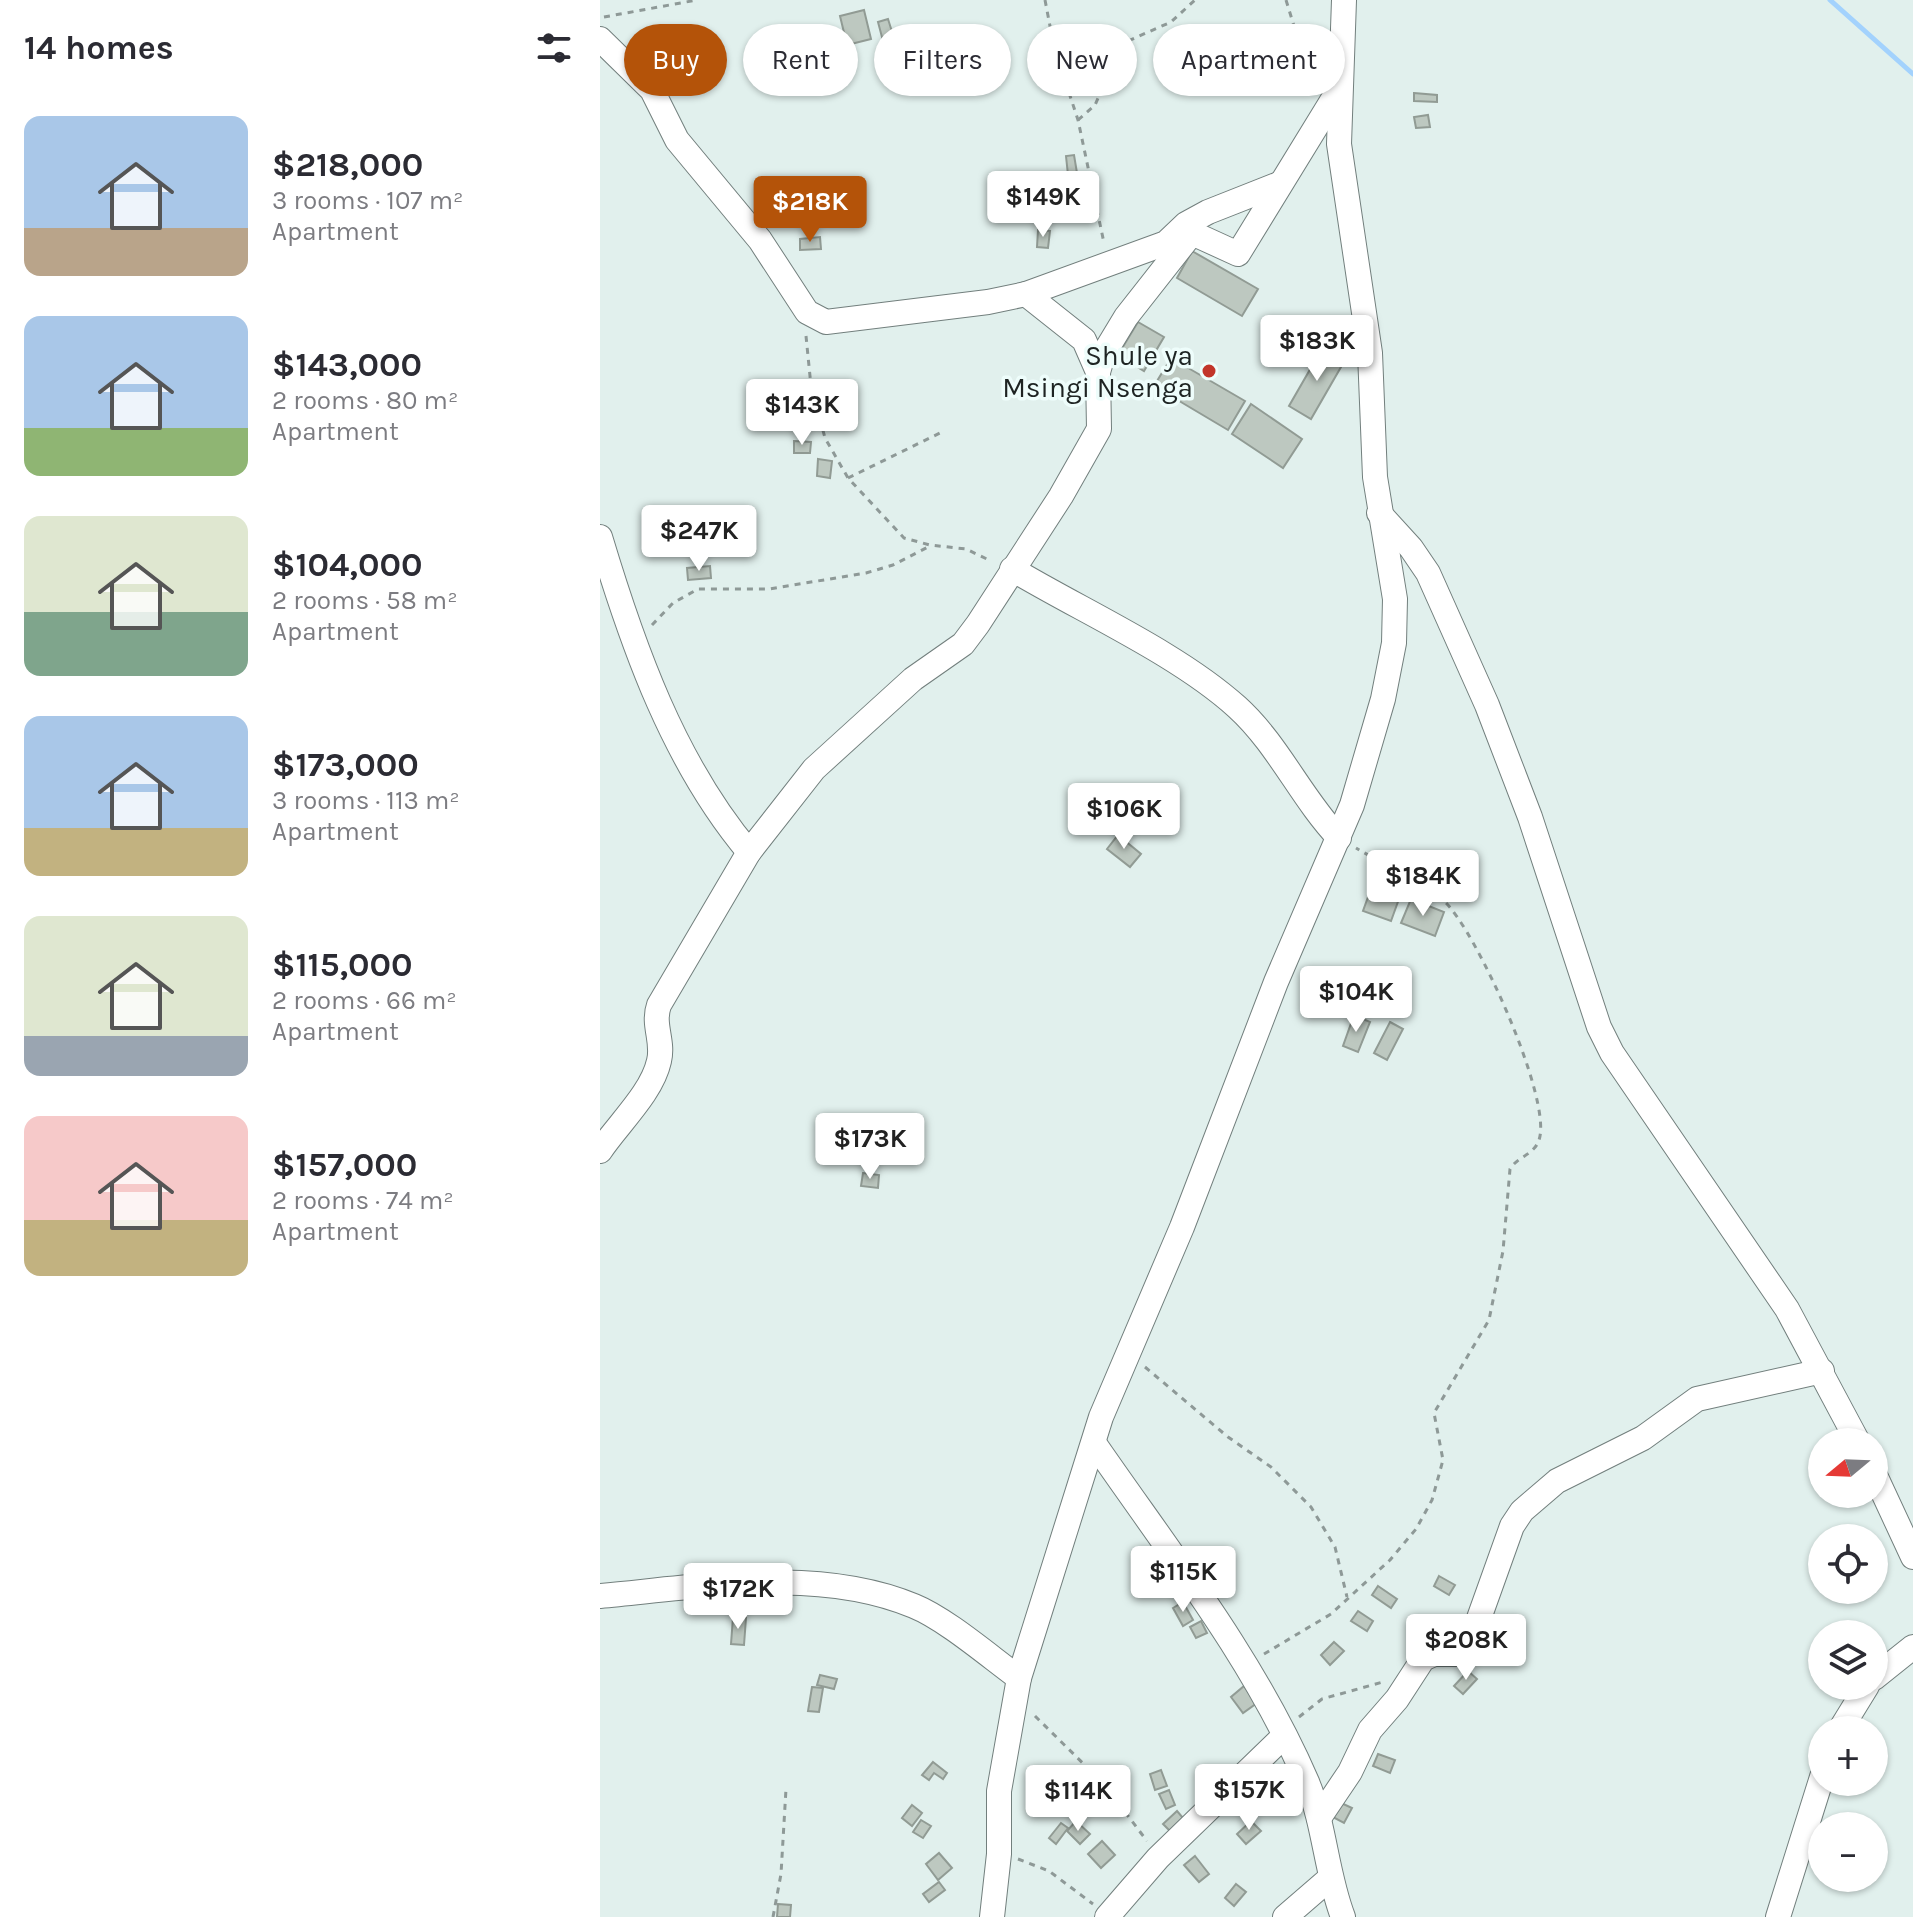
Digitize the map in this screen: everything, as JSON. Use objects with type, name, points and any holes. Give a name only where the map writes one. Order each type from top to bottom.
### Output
[{"type":"street","points":[[1342,24],[1344,0]]},
{"type":"street","points":[[600,39],[652,90],[677,140],[760,240],[807,312],[826,322],[1026,294],[1166,243],[1186,224],[1208,212],[1279,184]]},
{"type":"street","points":[[600,1151],[654,1077],[661,1048],[656,1031],[659,1005],[749,852],[835,746],[913,679],[963,644],[1061,496],[1099,429],[1098,372],[1103,355],[1126,317],[1192,233],[1238,254],[1335,96]]},
{"type":"street","points":[[992,1917],[999,1854],[999,1791],[1018,1688],[1094,1443],[1128,1352],[1182,1227],[1276,982],[1339,838],[1366,764],[1394,643],[1395,599],[1379,512],[1370,353],[1341,158],[1338,96]]},
{"type":"street","points":[[1026,294],[1084,340],[1098,372]]},
{"type":"street","points":[[1379,512],[1428,573],[1452,624],[1525,803],[1599,1027],[1612,1053],[1780,1298],[1851,1428]]},
{"type":"street","points":[[600,537],[669,723],[704,793],[749,852]]},
{"type":"street","points":[[1012,569],[1179,666],[1238,708],[1317,815],[1339,838]]},
{"type":"street","points":[[1319,1818],[1350,1772],[1370,1730],[1397,1699],[1423,1659],[1434,1654],[1463,1654],[1468,1649],[1504,1542],[1522,1511],[1534,1500],[1557,1481],[1643,1438],[1697,1399],[1822,1371]]},
{"type":"street","points":[[1094,1443],[1171,1557],[1210,1607],[1284,1736],[1307,1782],[1319,1818],[1329,1879],[1343,1917]]},
{"type":"street","points":[[1888,1503],[1913,1557]]},
{"type":"street","points":[[600,1596],[700,1585],[786,1583],[890,1598],[934,1617],[1018,1688]]},
{"type":"street","points":[[1888,1667],[1913,1647]]},
{"type":"street","points":[[1107,1917],[1158,1858],[1284,1736]]},
{"type":"street","points":[[1778,1917],[1816,1796]]},
{"type":"street","points":[[1285,1917],[1329,1879]]},
{"type":"path","points":[[600,18],[697,0]]},
{"type":"path","points":[[1045,0],[1054,47],[1078,120],[1109,262]]},
{"type":"path","points":[[1078,120],[1095,105],[1119,50],[1128,41],[1171,22],[1195,0]]},
{"type":"path","points":[[1286,0],[1321,118]]},
{"type":"path","points":[[807,312],[807,352],[818,412],[825,438],[848,478],[904,538],[966,549],[1012,569]]},
{"type":"path","points":[[848,478],[942,432]]},
{"type":"path","points":[[639,649],[662,613],[698,589],[769,589],[866,573],[893,565],[930,545]]},
{"type":"path","points":[[1245,1669],[1285,1640],[1320,1622],[1404,1544],[1432,1500],[1443,1460],[1434,1413],[1489,1320],[1503,1251],[1510,1169],[1535,1149],[1543,1121],[1528,1063],[1467,930],[1456,914],[1427,889],[1339,838]]},
{"type":"path","points":[[1128,1352],[1228,1437],[1271,1467],[1311,1507],[1335,1547],[1347,1597]]},
{"type":"path","points":[[1284,1736],[1302,1714],[1322,1699],[1388,1681]]},
{"type":"path","points":[[1018,1688],[1103,1783],[1158,1858]]},
{"type":"path","points":[[773,1917],[782,1859],[786,1789]]},
{"type":"path","points":[[999,1854],[1049,1871],[1107,1917]]},
{"type":"building","points":[[864,10],[871,39],[858,42],[858,24],[842,24],[840,16]]},
{"type":"building","points":[[1414,93],[1437,95],[1437,102],[1414,101]]},
{"type":"building","points":[[1428,115],[1430,127],[1416,128],[1414,117]]},
{"type":"building","points":[[1074,155],[1077,173],[1068,175],[1066,156]]},
{"type":"building","points":[[1038,230],[1050,231],[1048,248],[1037,247]]},
{"type":"building","points":[[820,237],[821,249],[800,250],[800,239]]},
{"type":"building","points":[[1192,251],[1258,289],[1242,316],[1177,278]]},
{"type":"building","points":[[1138,322],[1164,337],[1144,371],[1118,355]]},
{"type":"building","points":[[1323,347],[1345,360],[1311,419],[1289,406]]},
{"type":"building","points":[[1171,358],[1245,401],[1228,430],[1154,386]]},
{"type":"building","points":[[1251,404],[1302,439],[1283,468],[1232,434]]},
{"type":"building","points":[[794,441],[811,442],[810,453],[794,453]]},
{"type":"building","points":[[818,459],[832,461],[830,478],[817,476]]},
{"type":"building","points":[[687,519],[722,524],[719,541],[685,535]]},
{"type":"building","points":[[710,566],[711,578],[688,580],[687,568]]},
{"type":"building","points":[[1118,835],[1141,854],[1130,867],[1107,849]]},
{"type":"building","points":[[1372,886],[1400,896],[1391,921],[1363,911]]},
{"type":"building","points":[[1411,899],[1444,912],[1435,936],[1401,923]]},
{"type":"building","points":[[1354,1015],[1370,1022],[1358,1052],[1343,1046]]},
{"type":"building","points":[[1390,1022],[1403,1029],[1387,1060],[1374,1053]]},
{"type":"building","points":[[863,1173],[879,1175],[878,1188],[861,1186]]},
{"type":"building","points":[[1439,1576],[1455,1585],[1449,1595],[1434,1586]]},
{"type":"building","points":[[1378,1586],[1397,1599],[1391,1608],[1372,1595]]},
{"type":"building","points":[[1183,1602],[1193,1620],[1183,1626],[1173,1608]]},
{"type":"building","points":[[1358,1611],[1373,1621],[1367,1631],[1351,1621]]},
{"type":"building","points":[[733,1617],[746,1618],[744,1645],[731,1644]]},
{"type":"building","points":[[1201,1621],[1207,1633],[1196,1638],[1190,1627]]},
{"type":"building","points":[[1334,1642],[1344,1651],[1330,1665],[1321,1655]]},
{"type":"building","points":[[1468,1671],[1477,1679],[1463,1694],[1454,1686]]},
{"type":"building","points":[[820,1675],[837,1679],[834,1689],[817,1685]]},
{"type":"building","points":[[1244,1686],[1257,1703],[1243,1713],[1231,1697]]},
{"type":"building","points":[[812,1687],[823,1688],[819,1712],[808,1711]]},
{"type":"building","points":[[1378,1754],[1395,1760],[1390,1773],[1373,1766]]},
{"type":"building","points":[[933,1762],[947,1773],[943,1779],[934,1773],[929,1780],[922,1775]]},
{"type":"building","points":[[1161,1770],[1167,1786],[1155,1790],[1150,1774]]},
{"type":"building","points":[[1169,1790],[1175,1805],[1166,1809],[1159,1794]]},
{"type":"building","points":[[1339,1802],[1352,1808],[1344,1823],[1331,1816]]},
{"type":"building","points":[[912,1805],[922,1813],[912,1826],[902,1818]]},
{"type":"building","points":[[1177,1811],[1183,1818],[1170,1831],[1163,1824]]},
{"type":"building","points":[[921,1820],[931,1826],[923,1838],[913,1832]]},
{"type":"building","points":[[1076,1821],[1090,1834],[1080,1844],[1067,1831]]},
{"type":"building","points":[[1251,1821],[1261,1831],[1246,1844],[1237,1834]]},
{"type":"building","points":[[1061,1823],[1068,1828],[1056,1844],[1049,1838]]},
{"type":"building","points":[[1102,1841],[1115,1855],[1101,1868],[1088,1854]]},
{"type":"building","points":[[939,1853],[952,1868],[938,1880],[926,1864]]},
{"type":"building","points":[[1195,1856],[1209,1874],[1199,1882],[1184,1865]]},
{"type":"building","points":[[939,1882],[945,1890],[929,1902],[923,1894]]},
{"type":"building","points":[[1236,1884],[1246,1892],[1234,1906],[1225,1898]]},
{"type":"building","points":[[778,1904],[791,1905],[790,1917],[777,1917]]},
{"type":"waterway","points":[[1830,0],[1913,74]]},
{"type":"place","name":"Shule ya Msingi Nsenga","points":[[1209,371]]}]
